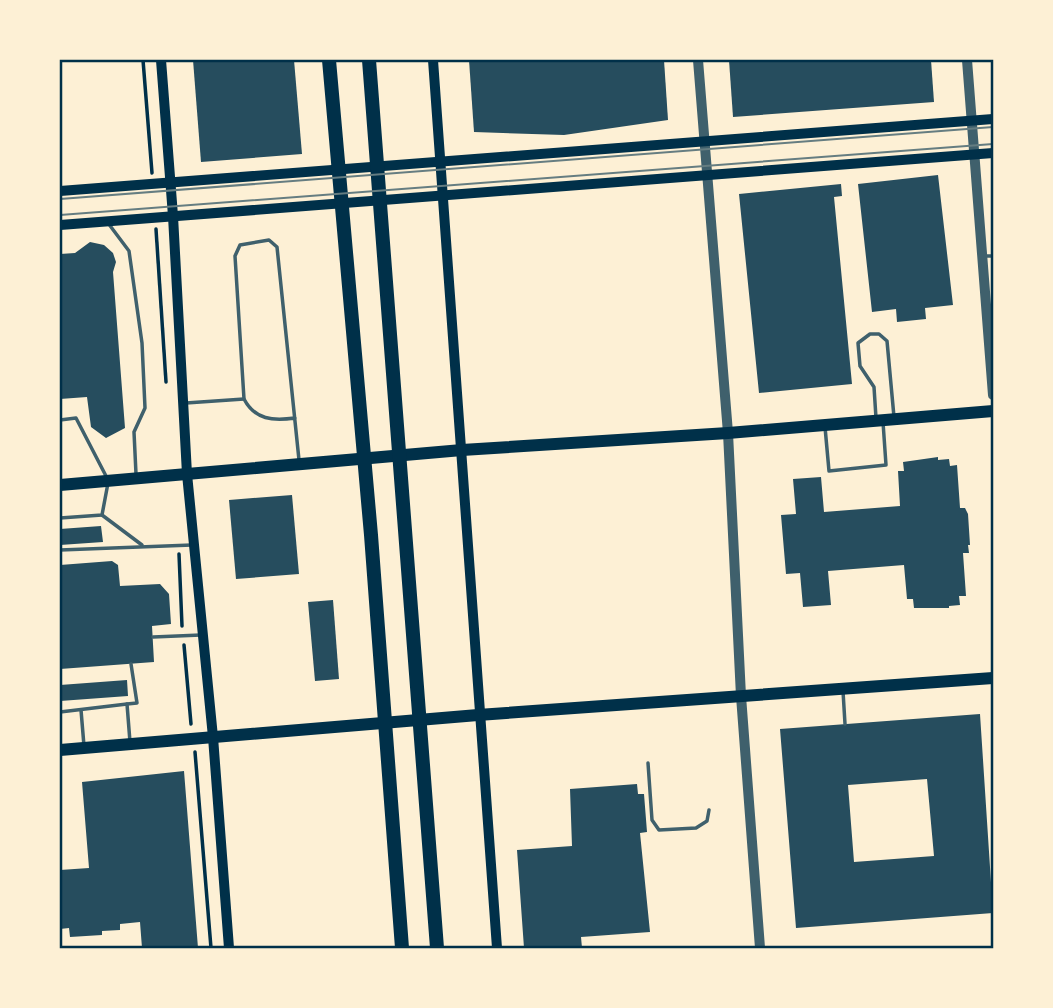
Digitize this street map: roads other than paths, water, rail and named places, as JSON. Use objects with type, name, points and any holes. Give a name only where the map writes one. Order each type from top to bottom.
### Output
[{"type":"highway","points":[[329,60],[370,522],[402,948]]},
{"type":"highway","points":[[369,60],[438,948]]},
{"type":"main road","points":[[161,60],[173,216],[187,474],[213,737],[229,948]]},
{"type":"main road","points":[[433,60],[462,450],[478,715],[497,948]]},
{"type":"main road","points":[[60,191],[704,139],[993,119]]},
{"type":"main road","points":[[60,225],[993,153]]},
{"type":"main road","points":[[60,485],[462,450],[728,433],[993,411]]},
{"type":"main road","points":[[60,750],[478,715],[993,678]]},
{"type":"street","points":[[698,60],[728,433],[741,696],[760,948]]},
{"type":"street","points":[[967,60],[975,155],[988,256],[993,395]]},
{"type":"lane","points":[[106,222],[129,251],[142,343],[145,408],[134,432],[137,478]]},
{"type":"lane","points":[[295,418],[265,419],[249,409],[244,399],[235,256],[240,245],[270,240],[277,247],[300,465]]},
{"type":"lane","points":[[825,425],[829,471],[886,465],[887,341],[879,334],[870,334],[858,343],[860,366],[874,387],[885,420]]},
{"type":"lane","points":[[184,403],[244,399]]},
{"type":"lane","points":[[60,419],[76,418],[108,481],[102,515]]},
{"type":"lane","points":[[60,518],[102,515],[142,546]]},
{"type":"lane","points":[[60,550],[194,545]]},
{"type":"lane","points":[[153,637],[203,635]]},
{"type":"lane","points":[[60,712],[137,703],[131,664]]},
{"type":"lane","points":[[843,689],[845,724]]},
{"type":"lane","points":[[127,704],[130,744]]},
{"type":"lane","points":[[81,710],[84,748]]},
{"type":"lane","points":[[648,763],[652,820],[659,830],[696,828],[707,821],[709,810]]},
{"type":"tram line","points":[[60,199],[993,127]]},
{"type":"tram line","points":[[60,215],[993,144]]}]
